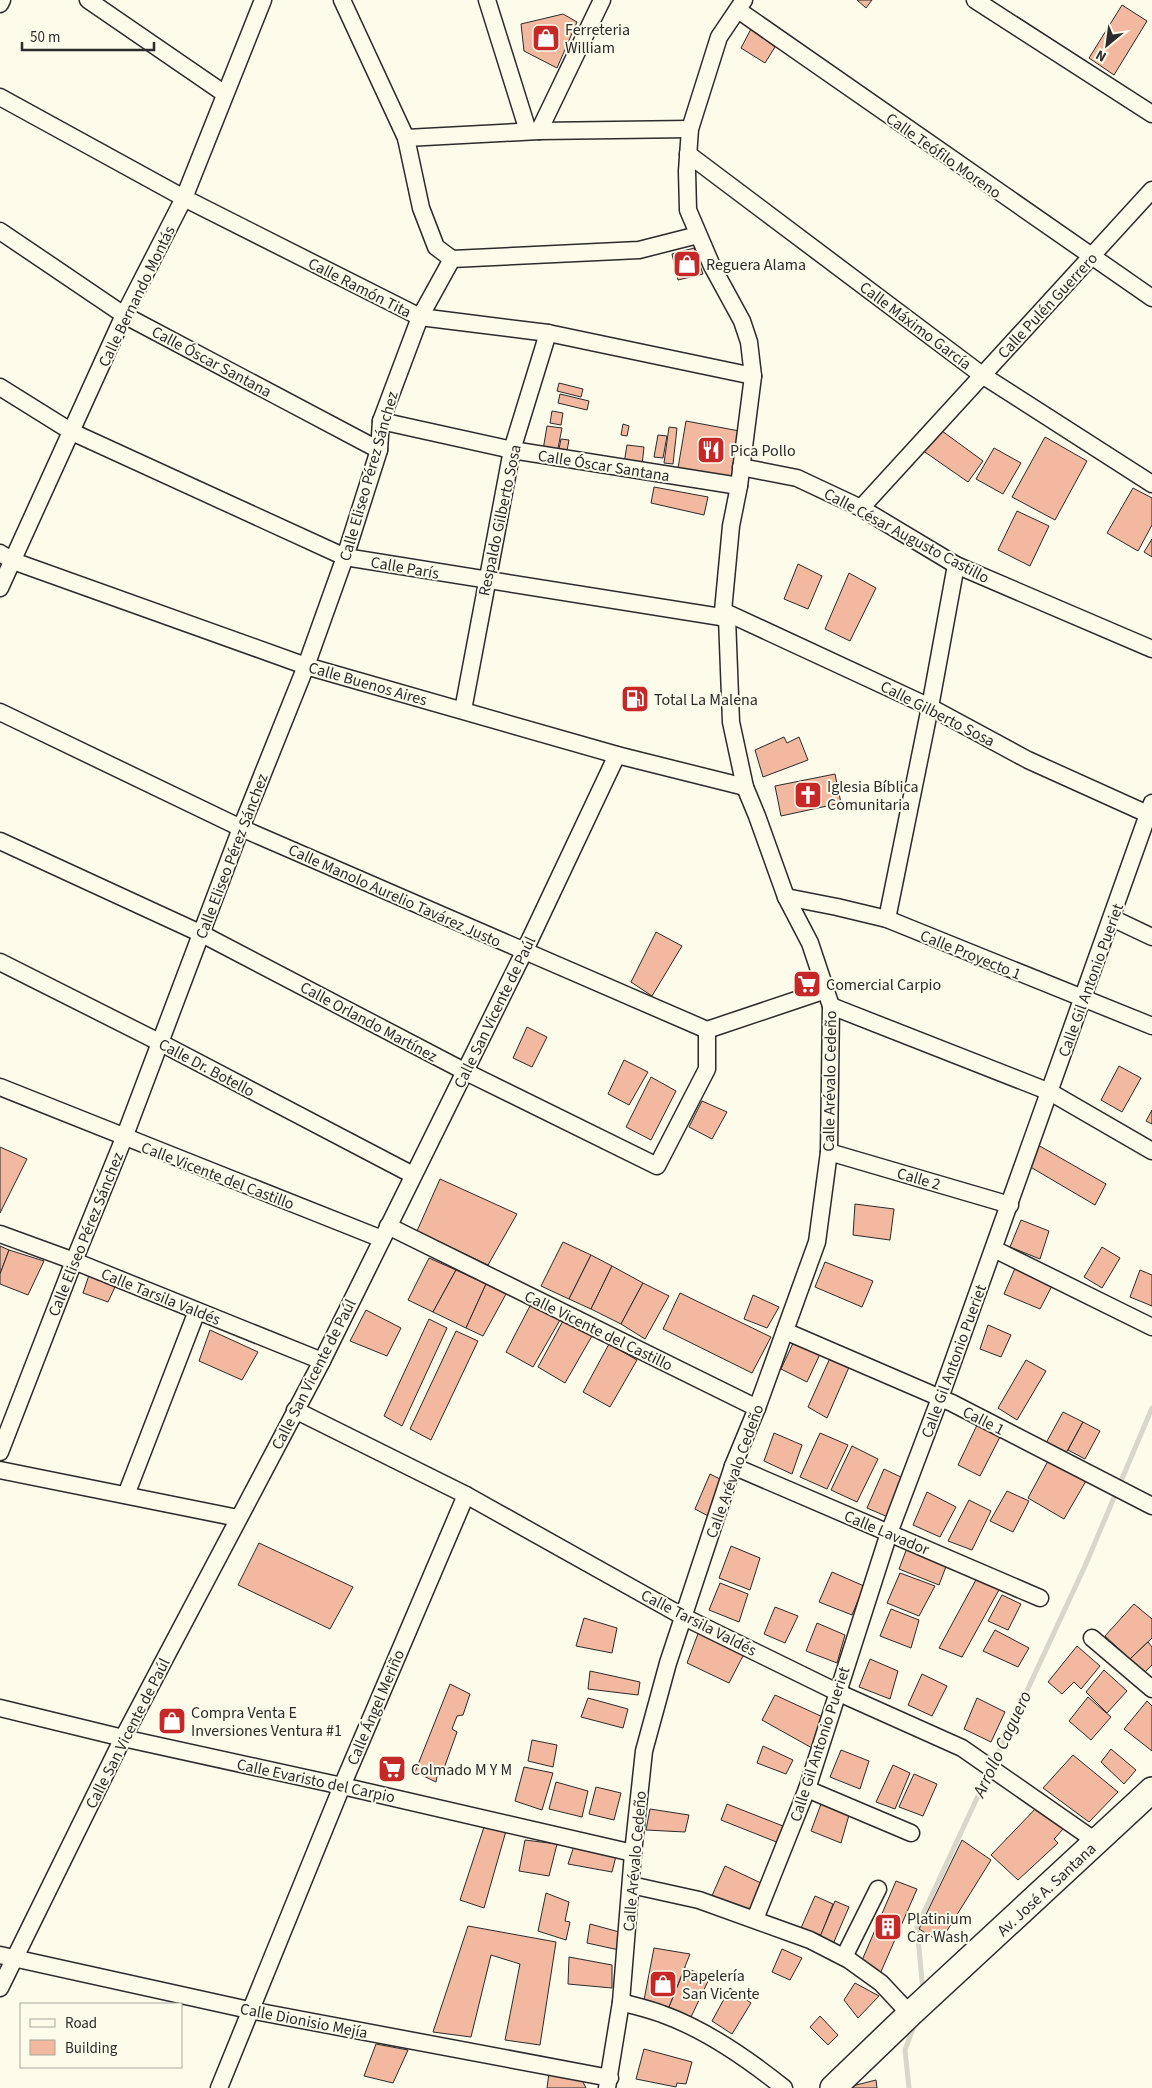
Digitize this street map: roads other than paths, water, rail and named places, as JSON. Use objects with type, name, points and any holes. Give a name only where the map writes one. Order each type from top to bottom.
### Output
[{"type":"main road","name":"Av. José A. Santana","points":[[840,2085],[912,2012],[1152,1790]]},
{"type":"street","points":[[0,4],[2,0]]},
{"type":"street","points":[[88,0],[225,94]]},
{"type":"street","name":"Calle Bernando Montás","points":[[0,588],[7,557],[72,432],[124,315],[184,198],[263,0]]},
{"type":"street","points":[[342,0],[406,138],[421,208],[436,247],[452,259],[640,250],[698,236]]},
{"type":"street","points":[[487,0],[533,131]]},
{"type":"street","points":[[533,131],[602,0]]},
{"type":"street","points":[[975,0],[1152,114]]},
{"type":"street","name":"Calle Arévalo Cedeño","points":[[609,2083],[622,2002],[633,1853],[644,1751],[668,1662],[733,1466],[757,1408],[817,1242],[829,1152],[831,1006],[810,943],[786,897],[757,816],[744,787],[731,722],[725,614],[731,526],[739,486],[753,376],[749,342],[742,320],[712,266],[688,210],[690,129],[719,37],[741,5]]},
{"type":"street","name":"Calle Teófilo Moreno","points":[[741,5],[1091,257],[1152,298]]},
{"type":"street","name":"Calle Ramón Tita","points":[[0,97],[184,198],[420,317],[548,333],[753,376]]},
{"type":"street","points":[[406,138],[533,131],[690,129]]},
{"type":"street","name":"Calle Máximo García","points":[[688,154],[982,375],[1152,484]]},
{"type":"street","name":"Calle Pulén Guerrero","points":[[861,508],[1152,190]]},
{"type":"street","name":"Calle Óscar Santana","points":[[0,231],[124,315],[379,450]]},
{"type":"street","name":"Calle Eliseo Pérez Sánchez","points":[[0,1452],[124,1138],[241,828],[306,666],[345,557],[379,450],[381,420],[420,317],[452,259]]},
{"type":"street","name":"Respaldo Gilberto Sosa","points":[[464,710],[486,581],[512,450],[548,333]]},
{"type":"street","name":"Calle París","points":[[0,387],[72,432],[345,557],[486,581],[725,614]]},
{"type":"street","name":"Calle Óscar Santana","points":[[381,420],[512,450],[739,486]]},
{"type":"street","name":"Calle César Augusto Castillo","points":[[741,467],[770,471],[797,478],[861,508],[956,565],[1152,649]]},
{"type":"street","name":"Calle Buenos Aires","points":[[7,557],[306,666],[617,755],[744,787]]},
{"type":"street","points":[[887,919],[930,707],[956,565]]},
{"type":"street","name":"Calle Gilberto Sosa","points":[[725,614],[930,707],[1028,760],[1150,811]]},
{"type":"street","name":"Calle Manolo Aurelio Tavárez Justo","points":[[0,712],[241,828],[707,1030]]},
{"type":"street","name":"Calle San Vicente de Paúl","points":[[0,1988],[7,1957],[322,1361],[524,952],[617,755]]},
{"type":"street","name":"Calle Gil Antonio Pueriet","points":[[754,1919],[807,1789],[889,1533],[1010,1205],[1150,811]]},
{"type":"street","name":"Calle Orlando Martínez","points":[[0,841],[202,934],[464,1072],[657,1166],[708,1069],[707,1030]]},
{"type":"street","name":"Calle Proyecto 1","points":[[786,897],[887,919],[1152,1026]]},
{"type":"street","points":[[1112,918],[1152,937]]},
{"type":"street","name":"Calle Dr. Botello","points":[[0,962],[159,1042],[414,1175]]},
{"type":"street","points":[[707,1030],[826,990]]},
{"type":"street","points":[[831,1006],[1050,1092],[1152,1152]]},
{"type":"street","name":"Calle Vicente del Castillo","points":[[0,1087],[124,1138],[385,1233],[757,1408]]},
{"type":"street","name":"Calle 2","points":[[829,1152],[1010,1205]]},
{"type":"street","name":"Calle Tarsila Valdés","points":[[0,1234],[74,1261],[322,1361]]},
{"type":"street","points":[[994,1249],[1152,1327]]},
{"type":"street","points":[[126,1495],[197,1311]]},
{"type":"street","name":"Calle 1","points":[[785,1331],[940,1398],[1152,1506]]},
{"type":"street","name":"Calle Tarsila Valdés","points":[[295,1410],[466,1495],[684,1617],[837,1692],[962,1748],[1097,1842]]},
{"type":"street","name":"Calle Lavador","points":[[733,1466],[1040,1598]]},
{"type":"street","points":[[0,1470],[238,1518]]},
{"type":"street","name":"Calle Ángel Meriño","points":[[219,2088],[342,1786],[466,1495]]},
{"type":"street","points":[[1092,1638],[1152,1689]]},
{"type":"street","name":"Calle Evaristo del Carpio","points":[[0,1708],[123,1738],[633,1853]]},
{"type":"street","points":[[807,1789],[911,1833]]},
{"type":"street","points":[[631,1885],[699,1900],[810,1940],[844,1957],[881,1983],[912,2012]]},
{"type":"street","points":[[844,1957],[878,1889]]},
{"type":"street","name":"Calle Dionisio Mejía","points":[[7,1957],[250,2010],[609,2083]]},
{"type":"street","points":[[622,2002],[663,2014],[702,2033],[759,2068],[784,2088]]},
{"type":"waterway","name":"Arrollo Caguero","points":[[923,1991],[917,1927],[1085,1566],[1152,1408]]},
{"type":"waterway","name":"Arrollo Caguero","points":[[909,2088],[905,2050],[915,2023]]},
{"type":"place","name":"Ferreteria William","points":[[546,38]]},
{"type":"place","name":"Reguera Alama","points":[[687,264]]},
{"type":"place","name":"Pica Pollo","points":[[711,450]]},
{"type":"place","name":"Total La Malena","points":[[635,699]]},
{"type":"place","name":"Iglesia Bíblica Comunitaria","points":[[808,795]]},
{"type":"place","name":"Comercial Carpio","points":[[807,984]]},
{"type":"place","name":"Compra Venta E Inversiones Ventura #1","points":[[172,1721]]},
{"type":"place","name":"Colmado M Y M","points":[[392,1769]]},
{"type":"place","name":"Platinium Car Wash","points":[[888,1927]]},
{"type":"place","name":"Papelería San Vicente","points":[[663,1984]]}]
